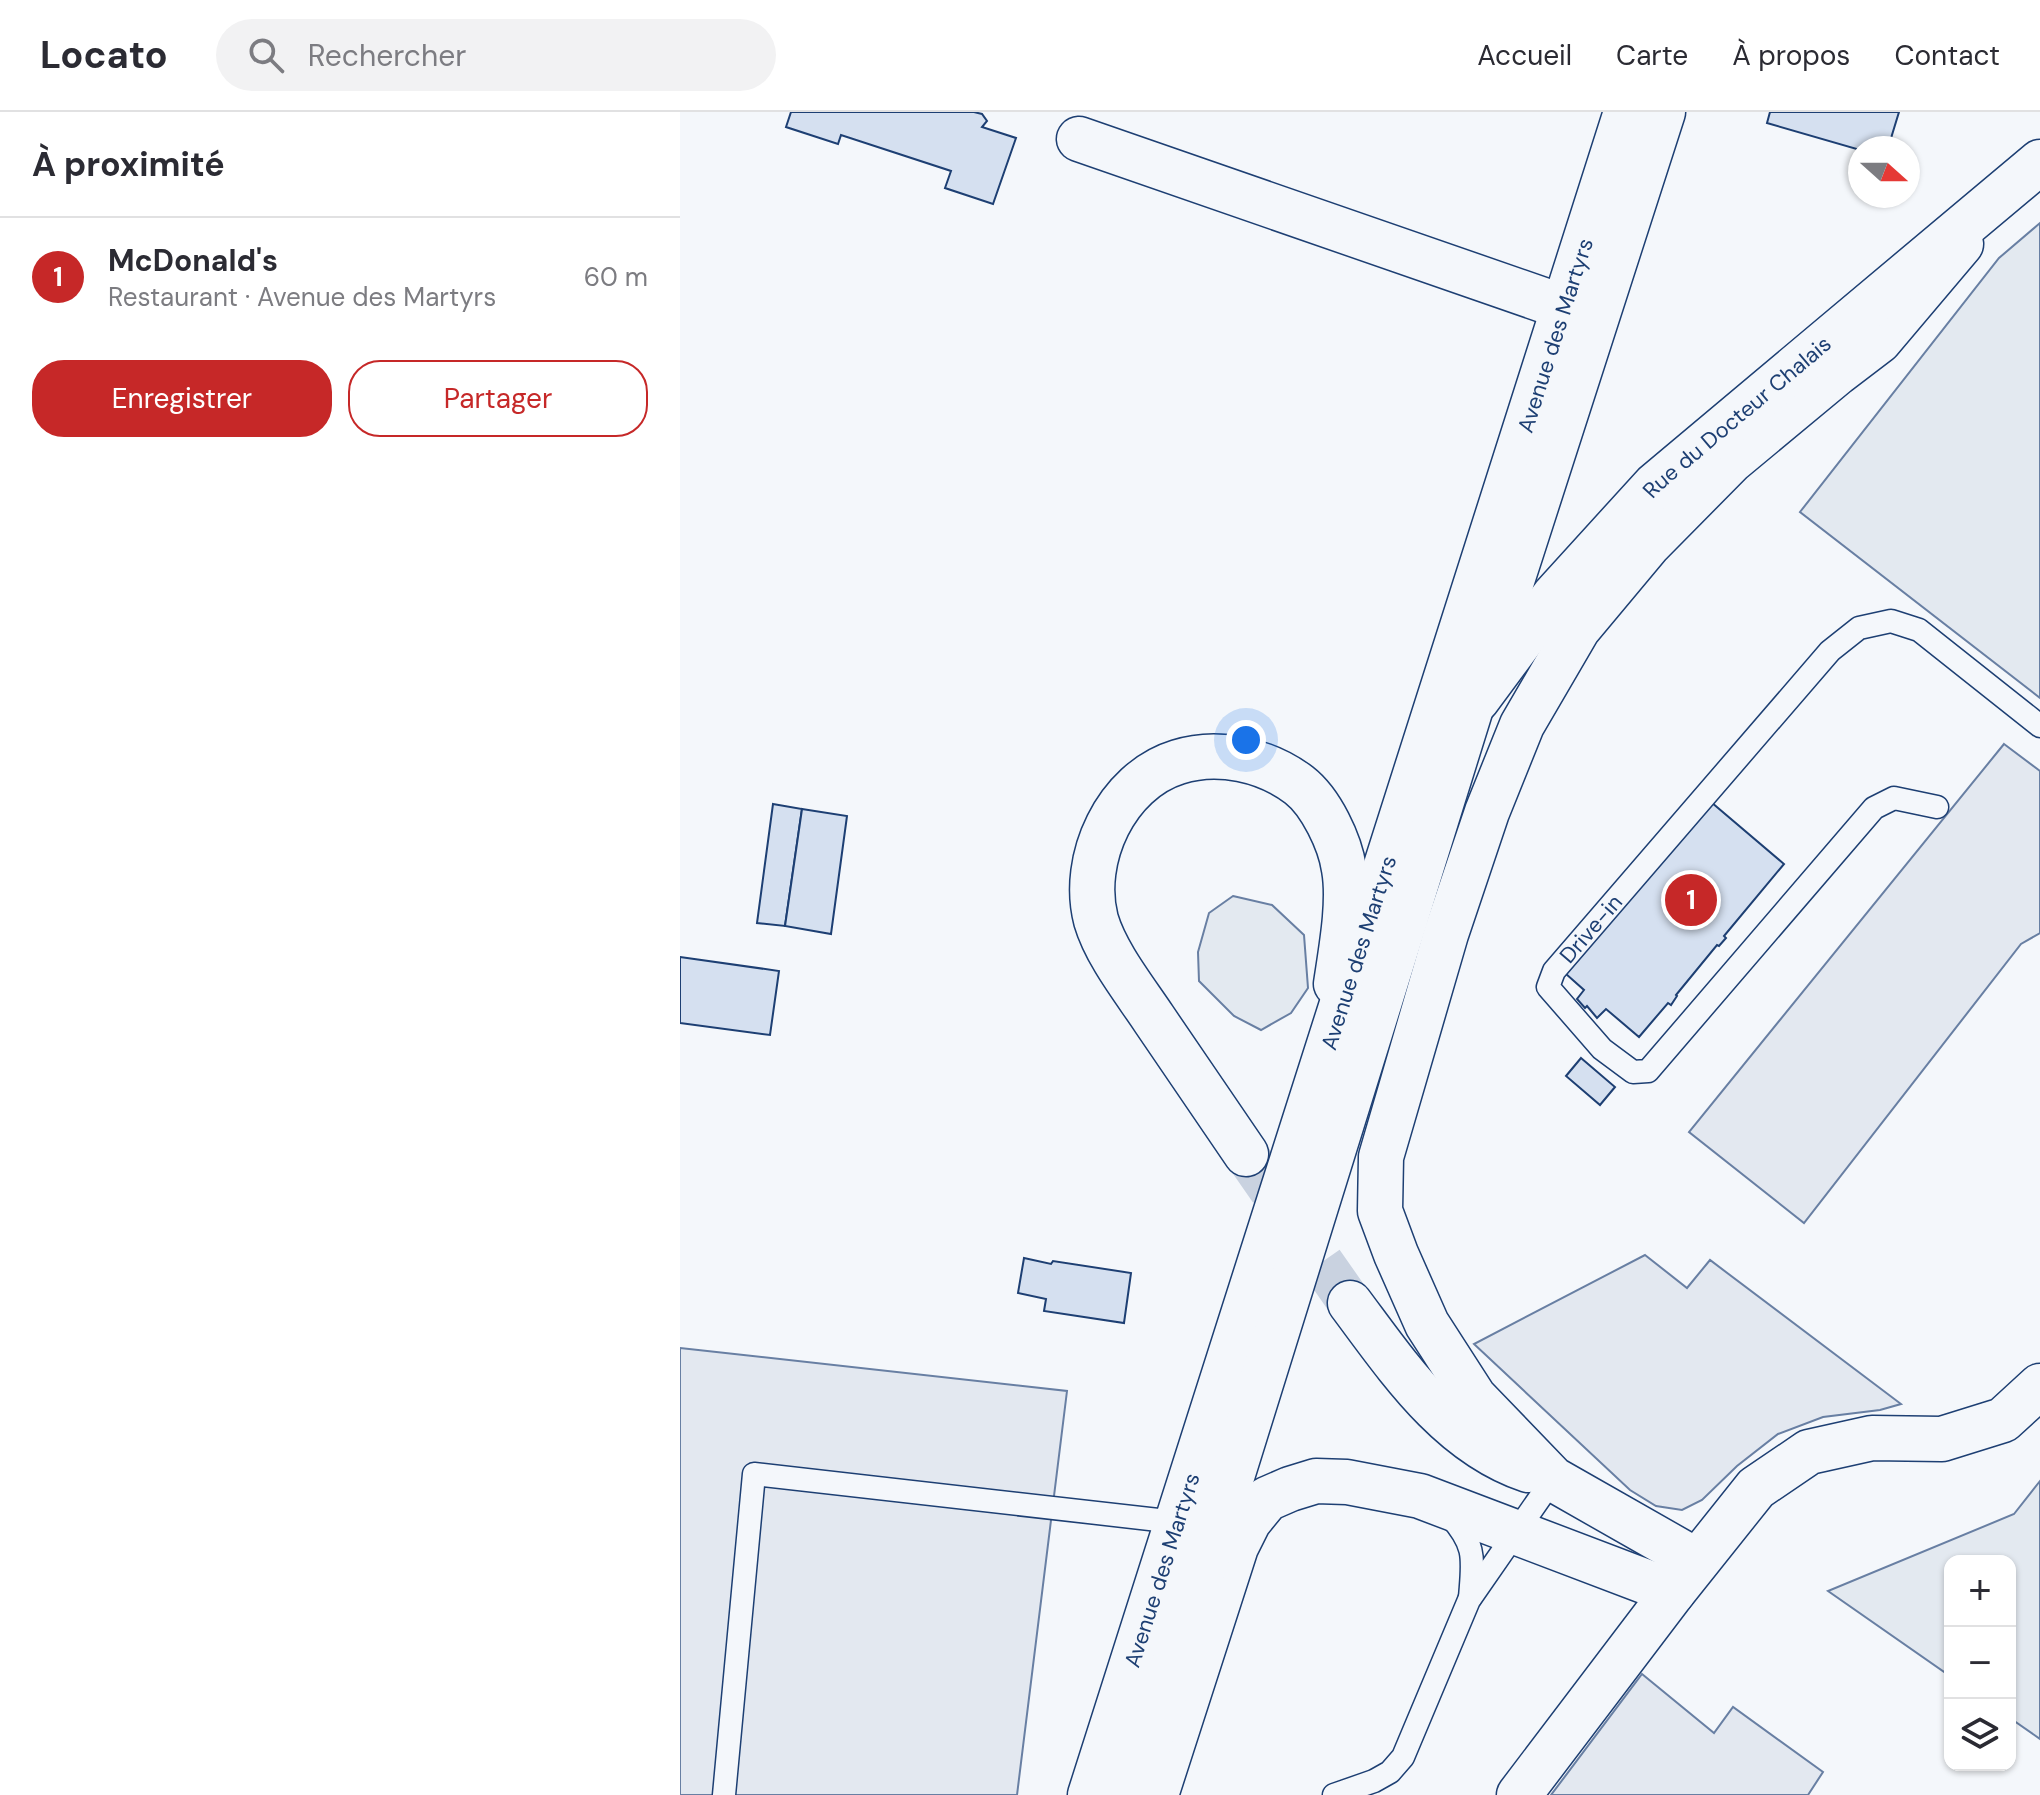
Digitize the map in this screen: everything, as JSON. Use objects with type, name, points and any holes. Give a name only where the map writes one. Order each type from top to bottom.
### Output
[{"type":"street","name":"Avenue des Martyrs","points":[[1133,1795],[1471,708],[1579,314],[1626,112]]},
{"type":"street","name":"Avenue des Martyrs","points":[[1090,1795],[1318,1080],[1579,314],[1663,112]]},
{"type":"street","points":[[1079,139],[1579,314]]},
{"type":"street","points":[[1685,1576],[1553,1479],[1474,1397],[1427,1324],[1396,1254],[1380,1211],[1381,1157],[1446,934],[1487,812],[1522,725],[1578,629],[1649,544],[1731,461],[1879,341],[2024,175]]},
{"type":"street","name":"Rue du Docteur Chalais","points":[[1471,708],[1554,596],[1655,485],[2024,175]]},
{"type":"street","points":[[1246,1154],[1115,962],[1096,920],[1094,864],[1101,837],[1116,811],[1135,788],[1156,771],[1179,761],[1205,757],[1238,758],[1272,769],[1301,786],[1320,809],[1336,839],[1345,871],[1345,917],[1318,1080]]},
{"type":"street","points":[[1350,1303],[1410,1384],[1468,1438],[1507,1463],[1553,1479]]},
{"type":"street","points":[[1519,1795],[1685,1576],[1756,1488],[1809,1452],[1872,1438],[1942,1439],[2003,1420],[2040,1386]]},
{"type":"street","points":[[1156,1795],[1236,1547],[1249,1521],[1267,1499],[1290,1489],[1316,1481],[1347,1482],[1420,1496],[1515,1533],[1685,1576]]},
{"type":"lane","name":"Drive-in","points":[[1937,807],[1894,798],[1874,808],[1648,1071],[1633,1072],[1602,1049],[1548,987],[1554,971],[1830,651],[1859,628],[1891,621],[1919,630],[2040,726]]},
{"type":"lane","points":[[724,1795],[754,1474],[1176,1522]]},
{"type":"lane","points":[[1334,1795],[1374,1781],[1390,1772],[1403,1757],[1469,1600],[1553,1479]]},
{"type":"lane","points":[[1438,1502],[1463,1531],[1473,1557],[1469,1600]]},
{"type":"shaded area","points":[[2040,223],[2040,698],[1800,512],[1999,258]]},
{"type":"shaded area","points":[[2004,744],[2040,771],[2040,933],[2021,944],[1804,1223],[1689,1132]]},
{"type":"shaded area","points":[[1233,896],[1272,905],[1304,935],[1308,988],[1291,1013],[1261,1030],[1234,1016],[1199,981],[1198,952],[1209,913]]},
{"type":"shaded area","points":[[1645,1255],[1687,1288],[1710,1260],[1901,1404],[1880,1410],[1823,1417],[1778,1434],[1737,1466],[1702,1500],[1682,1510],[1656,1506],[1630,1490],[1474,1344]]},
{"type":"shaded area","points":[[680,1348],[1067,1391],[1017,1795],[680,1795]]},
{"type":"shaded area","points":[[2040,1481],[2040,1739],[2016,1722],[2016,1555],[1944,1555],[1944,1672],[1828,1591],[2014,1514]]},
{"type":"shaded area","points":[[1642,1674],[1714,1733],[1733,1707],[1823,1772],[1808,1795],[1551,1795]]},
{"type":"building","points":[[791,112],[974,112],[982,114],[987,121],[982,127],[1016,138],[993,204],[945,188],[951,171],[841,135],[838,144],[786,127]]},
{"type":"building","points":[[1770,112],[1899,112],[1892,136],[1848,136],[1848,147],[1767,123]]},
{"type":"building","points":[[1711,802],[1784,864],[1671,1005],[1668,1003],[1639,1037],[1606,1009],[1597,1018],[1587,1006],[1585,1008],[1577,999],[1584,990],[1566,974]]},
{"type":"building","points":[[773,804],[802,809],[785,926],[757,923]]},
{"type":"building","points":[[802,809],[847,816],[831,934],[785,926]]},
{"type":"building","points":[[680,957],[779,971],[770,1035],[680,1023]]},
{"type":"building","points":[[1581,1058],[1615,1087],[1600,1105],[1566,1076]]},
{"type":"building","points":[[1024,1258],[1131,1273],[1124,1323],[1044,1311],[1046,1299],[1018,1293]]},
{"type":"tunnel","points":[[1246,1154],[1350,1303]]},
{"type":"place","name":"McDonald's","points":[[1691,900]]}]
